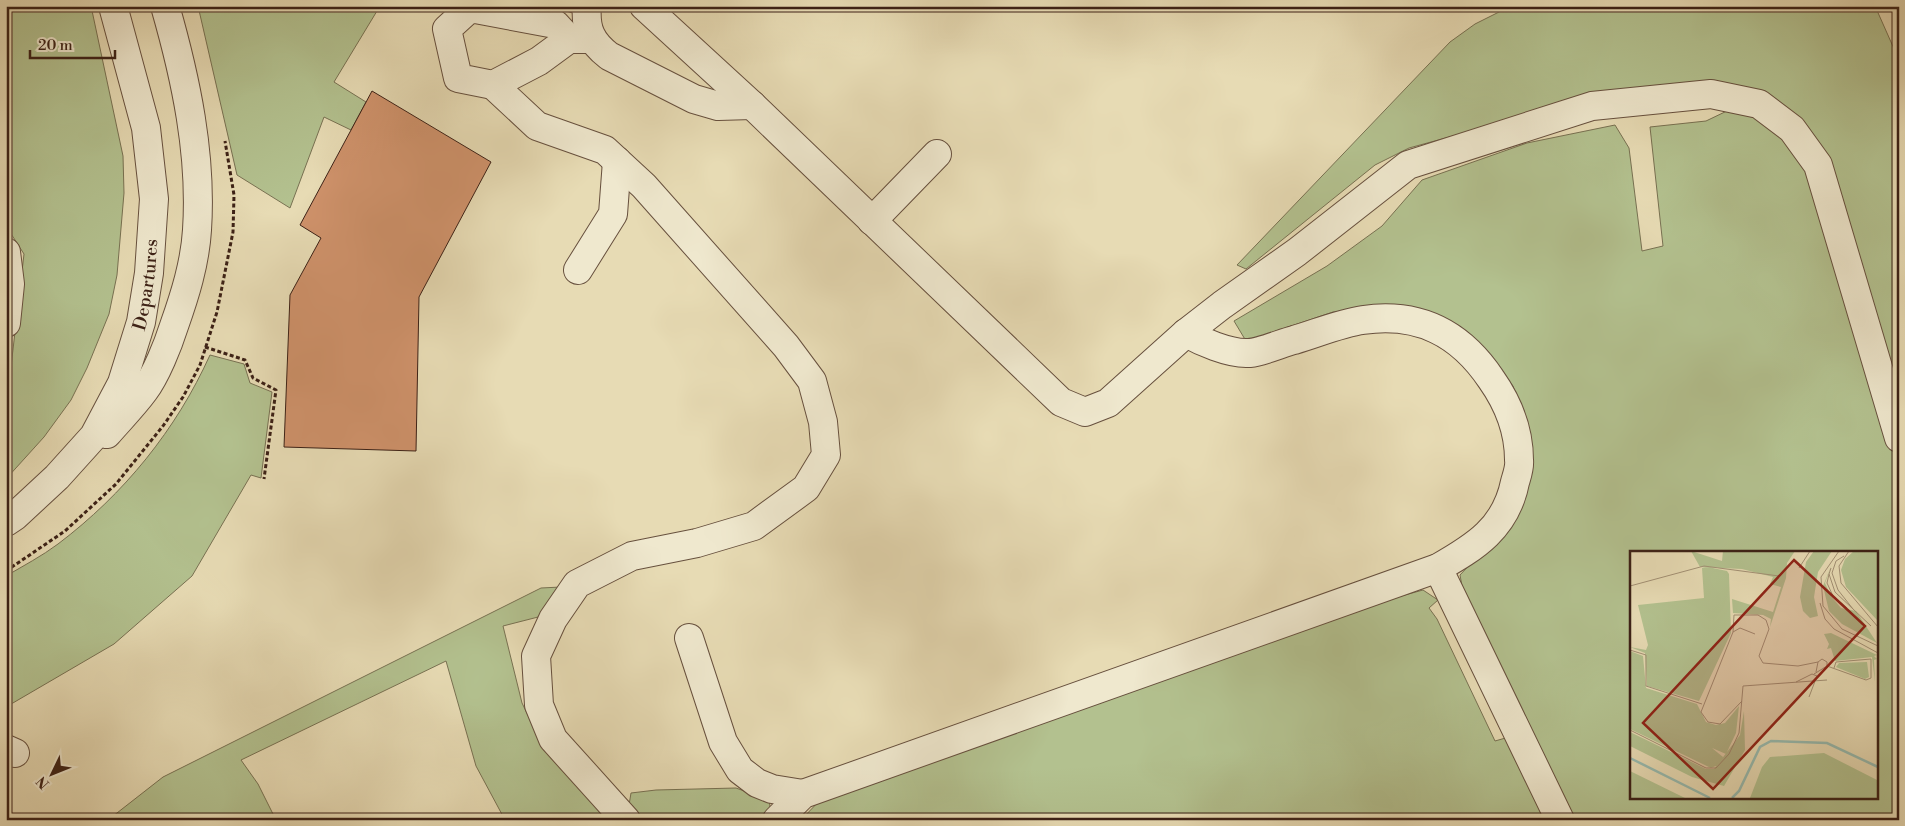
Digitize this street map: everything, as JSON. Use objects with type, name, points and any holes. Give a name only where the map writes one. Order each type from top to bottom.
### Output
[{"type":"street","name":"Departures","points":[[6,522],[57,477],[94,436],[122,383],[141,322],[149,273],[154,199],[146,128],[113,6]]},
{"type":"street","points":[[57,477],[101,441],[145,390],[168,343],[187,288],[197,231],[196,172],[192,124],[182,67],[165,6]]},
{"type":"street","points":[[493,85],[580,39],[587,27],[587,6]]},
{"type":"street","points":[[644,6],[752,105],[1061,402],[1085,412],[1108,403],[1222,305],[1297,252],[1408,165],[1592,106],[1711,94],[1759,104],[1792,129],[1818,165],[1899,438]]},
{"type":"street","points":[[626,820],[553,739],[539,705],[536,656],[553,618],[577,584],[632,556],[697,543],[754,526],[806,488],[826,455],[823,422],[812,381],[786,346],[644,186],[605,150],[537,126],[493,85],[458,78],[447,29],[469,7],[555,24],[599,48],[609,56],[694,99],[718,106],[752,105]]},
{"type":"street","points":[[872,221],[936,154]]},
{"type":"street","points":[[578,270],[613,214],[617,161]]},
{"type":"street","points":[[613,214],[659,202]]},
{"type":"street","points":[[6,252],[10,284],[6,323]]},
{"type":"street","points":[[777,820],[803,794],[1438,568],[1472,549],[1497,526],[1513,496],[1520,461],[1515,425],[1497,388],[1480,362],[1455,340],[1432,327],[1402,318],[1362,320],[1247,354],[1205,344],[1186,334]]},
{"type":"street","points":[[1438,568],[1560,820]]},
{"type":"street","points":[[689,638],[723,742],[740,770],[757,783],[772,789],[803,794]]},
{"type":"path","points":[[206,347],[245,360],[253,378],[276,390],[264,479]]},
{"type":"green space","points":[[6,6],[91,6],[123,156],[124,193],[117,275],[109,314],[87,368],[71,400],[44,437],[6,479],[6,392],[9,384],[24,254],[6,226]]},
{"type":"green space","points":[[198,6],[380,6],[334,82],[366,102],[351,130],[324,117],[290,208],[237,175]]},
{"type":"green space","points":[[1511,6],[1875,6],[1899,60],[1899,404],[1837,197],[1776,109],[1574,103],[1409,148],[1375,165],[1246,269],[1237,265],[1450,42],[1475,24]]},
{"type":"green space","points":[[1729,110],[1765,121],[1789,138],[1822,190],[1899,456],[1899,820],[1572,820],[1464,597],[1460,575],[1508,524],[1530,437],[1513,386],[1489,355],[1379,307],[1333,312],[1246,341],[1234,321],[1327,266],[1382,226],[1422,180],[1527,143],[1615,125],[1629,148],[1642,251],[1663,246],[1650,127],[1706,121]]},
{"type":"green space","points":[[210,355],[244,364],[250,383],[272,392],[261,478],[251,475],[192,576],[114,644],[6,707],[6,576],[58,544],[82,525],[126,482],[164,435],[196,383]]},
{"type":"green space","points":[[561,587],[542,616],[503,626],[522,703],[545,750],[609,820],[505,820],[476,766],[446,661],[241,760],[258,784],[276,820],[108,820],[163,777],[541,588]]},
{"type":"green space","points":[[1423,590],[1438,600],[1429,608],[1437,619],[1495,741],[1509,737],[1549,820],[801,820],[823,797],[1372,604]]},
{"type":"green space","points":[[736,788],[769,800],[771,813],[765,820],[641,820],[629,805],[631,793],[656,790]]},
{"type":"building","points":[[550,6],[583,6],[586,17]]},
{"type":"building","points":[[372,91],[491,162],[419,297],[416,451],[284,447],[290,295],[321,238],[300,225]]}]
